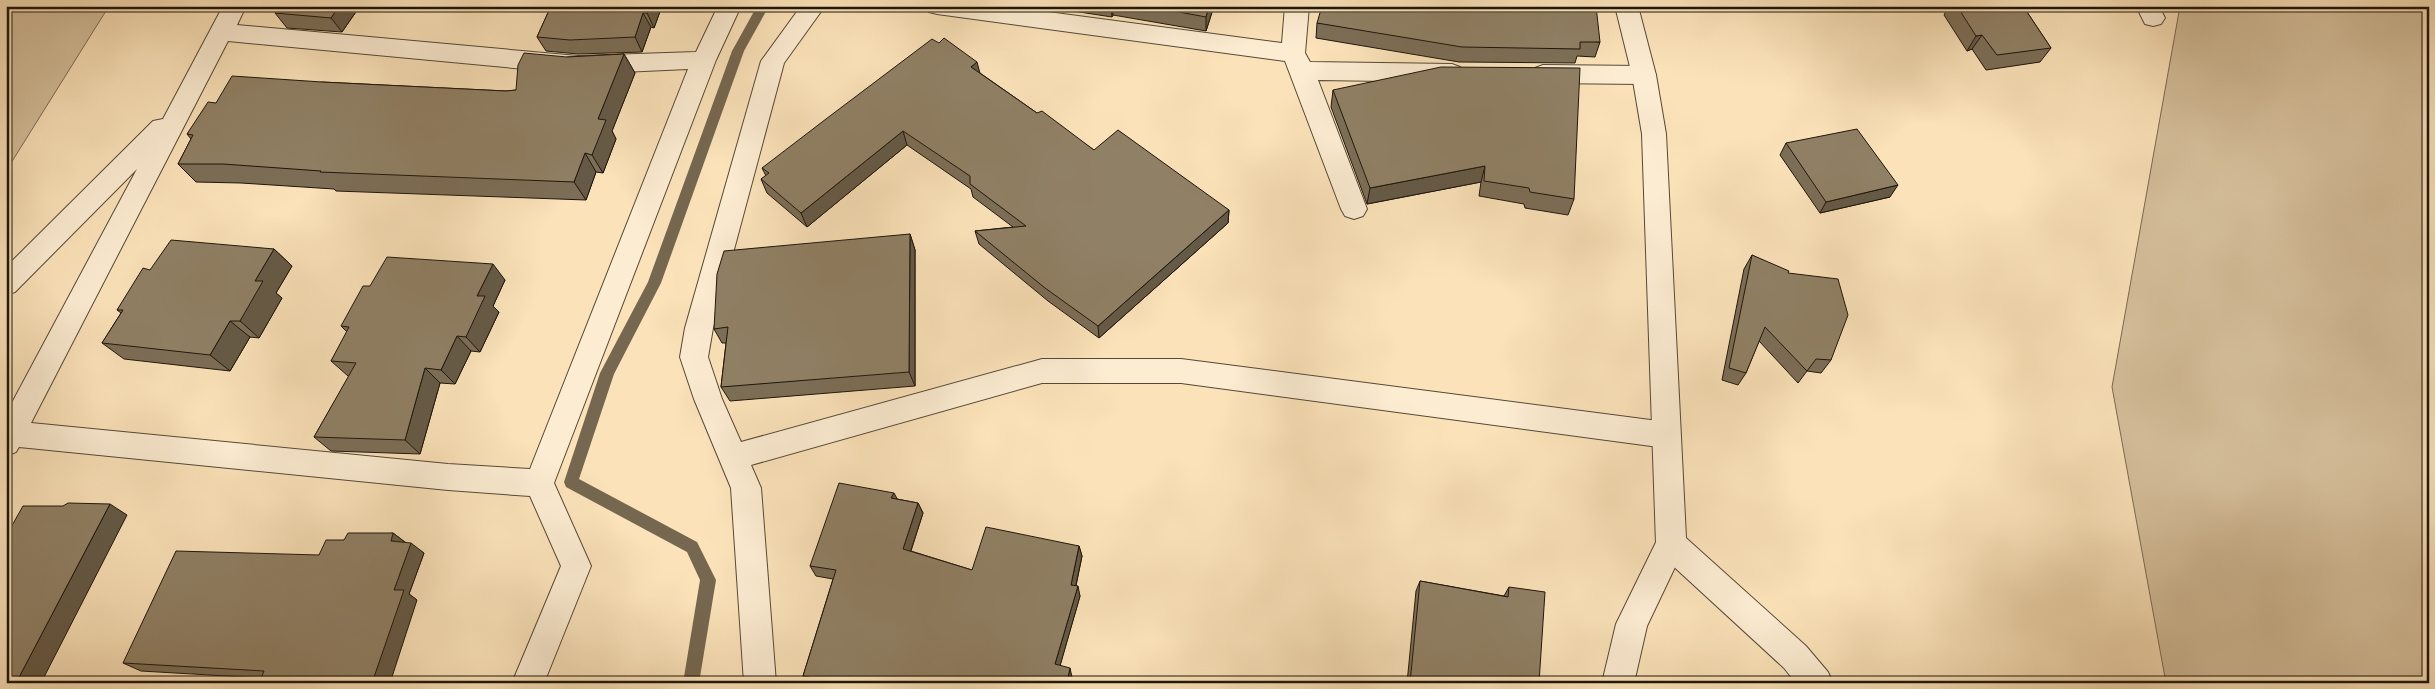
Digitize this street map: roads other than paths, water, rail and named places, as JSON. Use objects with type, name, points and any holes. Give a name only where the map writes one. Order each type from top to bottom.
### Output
[{"type":"street","points":[[235,6],[9,438],[438,476],[539,483]]},
{"type":"street","points":[[528,683],[576,566],[539,483],[704,60],[730,6]]},
{"type":"street","points":[[760,683],[746,488],[708,399],[694,357],[699,328],[773,61],[814,6]]},
{"type":"street","points":[[937,6],[1298,62],[1478,73]]},
{"type":"street","points":[[1297,6],[1298,62],[1354,208]]},
{"type":"street","points":[[1618,683],[1632,624],[1671,544],[1654,134],[1644,75],[1626,6]]},
{"type":"street","points":[[221,32],[578,65],[704,60]]},
{"type":"street","points":[[1517,74],[1644,75]]},
{"type":"street","points":[[6,284],[182,108]]},
{"type":"street","points":[[734,457],[1042,371],[1181,371],[1666,435]]},
{"type":"street","points":[[1671,544],[1795,657],[1816,683]]},
{"type":"waterway","points":[[691,683],[708,580],[692,547],[571,482],[607,373],[654,283],[738,51],[763,6]]}]
